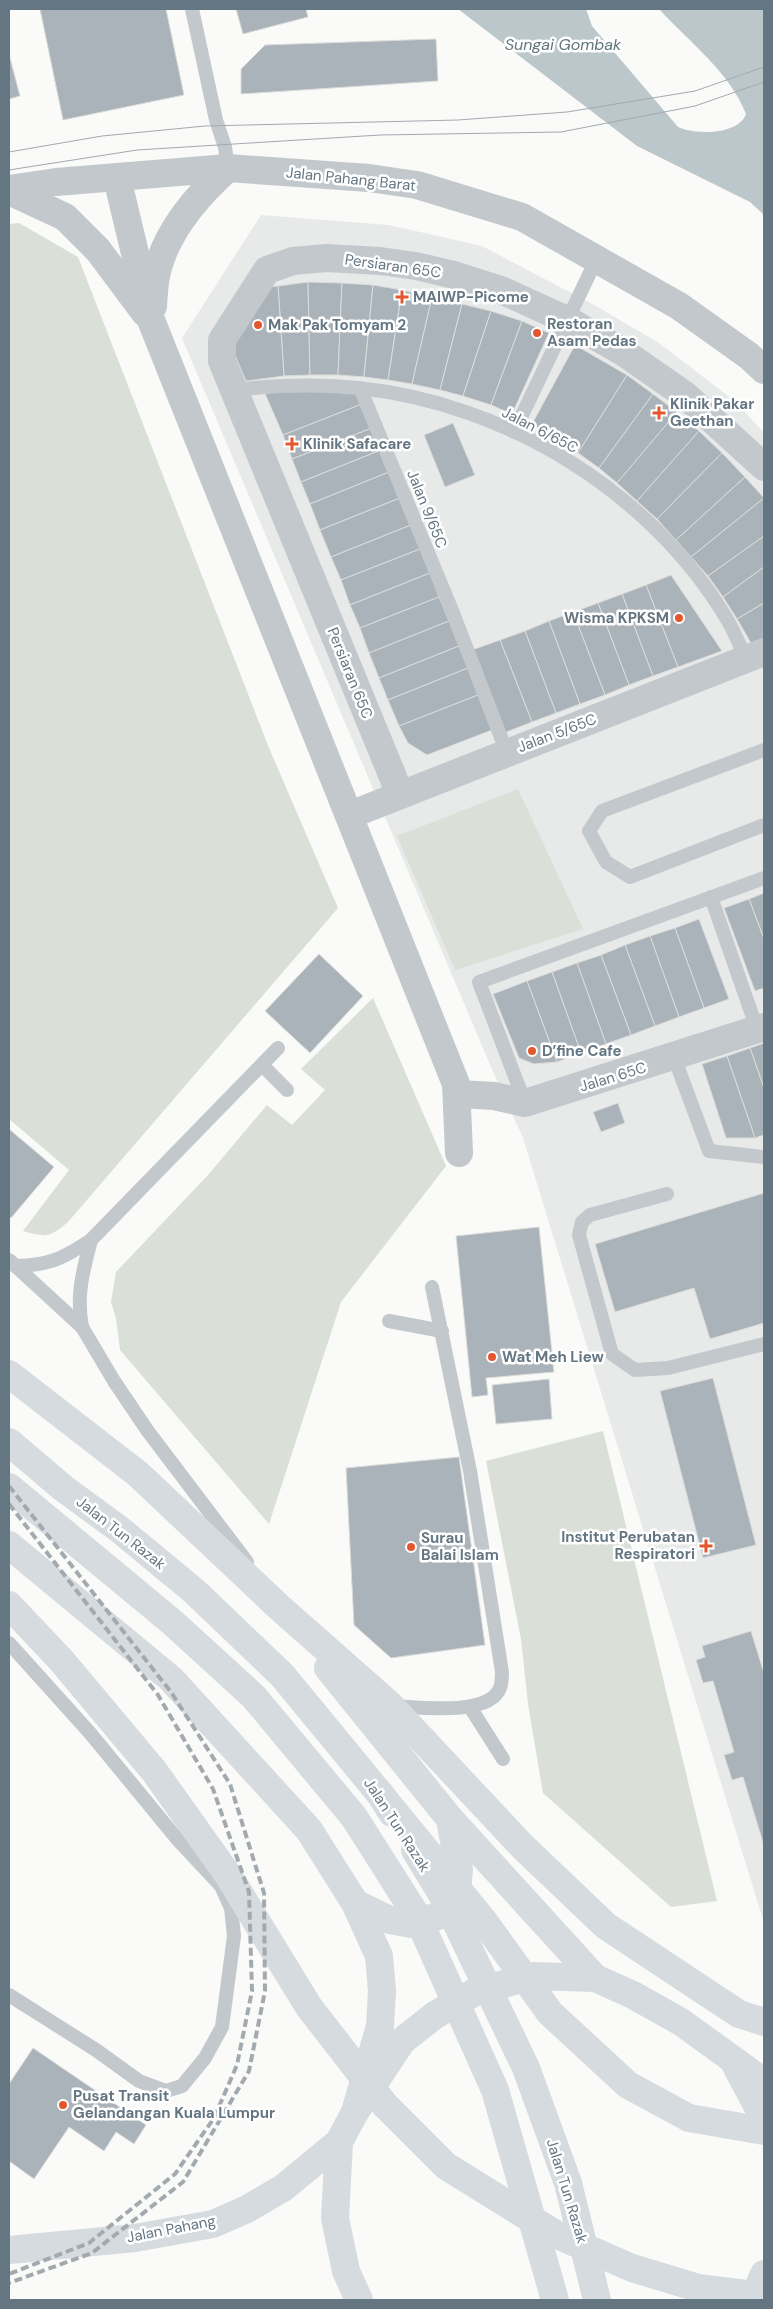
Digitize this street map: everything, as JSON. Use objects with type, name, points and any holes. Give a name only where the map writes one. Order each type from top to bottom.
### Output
[{"type":"main road","points":[[9,1374],[138,1474],[280,1608],[390,1705],[522,1846],[606,1926],[739,2014],[764,2022]]},
{"type":"main road","name":"Jalan Tun Razak","points":[[9,1442],[63,1488],[119,1529],[194,1591],[282,1675],[380,1794],[446,1901],[526,2068],[568,2183],[597,2300]]},
{"type":"main road","points":[[9,1487],[172,1622],[254,1697],[354,1817],[418,1918],[495,2090],[555,2300]]},
{"type":"main road","points":[[9,1545],[171,1679],[309,1830],[355,1903],[379,1956],[381,2009],[380,2026],[355,2112]]},
{"type":"main road","points":[[9,1605],[74,1675],[154,1771],[228,1874],[309,2007],[385,2105],[446,2166],[556,2235],[632,2268],[698,2288],[764,2296]]},
{"type":"main road","points":[[280,1608],[450,1820],[596,1978],[633,1995],[681,2022],[764,2082]]},
{"type":"main road","points":[[380,1794],[483,1920],[550,2013],[628,2085],[690,2118],[764,2130],[759,2109],[734,2062]]},
{"type":"main road","points":[[355,1903],[390,1920],[411,1924],[438,1916],[456,1899],[459,1870],[450,1820]]},
{"type":"main road","points":[[359,2300],[346,2271],[335,2218],[340,2142],[355,2112],[402,2041],[435,2015],[476,1992],[532,1976],[596,1978]]},
{"type":"main road","name":"Jalan Pahang","points":[[9,2250],[135,2238],[213,2224],[283,2188],[340,2142]]},
{"type":"main road","points":[[753,2300],[764,2274]]},
{"type":"street","name":"Jalan Pahang Barat","points":[[9,190],[56,182],[228,168],[369,178],[418,185],[522,217],[679,306],[743,351],[764,370]]},
{"type":"street","points":[[151,320],[158,268],[166,250],[198,198],[228,168]]},
{"type":"street","points":[[117,178],[151,320],[456,1084],[458,1094],[459,1153]]},
{"type":"street","points":[[9,190],[65,217],[98,250],[126,290],[151,320]]},
{"type":"street","name":"Persiaran 65C","points":[[400,794],[222,361],[222,340],[267,270],[293,261],[326,258],[356,259],[425,268],[454,274],[501,290],[569,321],[623,352],[686,395],[764,467]]},
{"type":"street","name":"Jalan 5/65C","points":[[350,815],[755,655]]},
{"type":"street","name":"Jalan 65C","points":[[458,1094],[494,1096],[525,1103],[761,1028]]},
{"type":"lane","points":[[192,9],[216,120],[225,147],[228,168]]},
{"type":"lane","points":[[514,432],[569,321],[597,258]]},
{"type":"lane","name":"Jalan 6/65C","points":[[234,390],[304,385],[360,388],[439,404],[514,432],[558,455],[600,482],[632,507],[661,535],[709,593],[755,655]]},
{"type":"lane","name":"Jalan 9/65C","points":[[360,388],[453,613],[506,753]]},
{"type":"lane","points":[[764,750],[602,811],[589,830],[606,862],[630,878],[764,825]]},
{"type":"lane","points":[[525,1103],[479,982],[764,878]]},
{"type":"lane","points":[[711,897],[761,1028]]},
{"type":"lane","points":[[12,1263],[40,1265],[64,1257],[91,1240],[278,1048]]},
{"type":"lane","points":[[674,1057],[710,1151],[764,1157]]},
{"type":"lane","points":[[262,1065],[287,1090]]},
{"type":"lane","points":[[667,1194],[590,1215],[582,1222],[579,1235],[612,1354],[635,1370],[668,1368],[764,1344]]},
{"type":"lane","points":[[82,1327],[78,1306],[81,1280],[91,1240]]},
{"type":"lane","points":[[12,1263],[82,1327],[114,1382],[147,1430],[280,1608]]},
{"type":"lane","points":[[390,1705],[445,1710],[470,1707],[491,1697],[500,1689],[502,1672],[470,1471],[432,1287]]},
{"type":"lane","points":[[389,1320],[442,1331]]},
{"type":"lane","points":[[9,1643],[90,1733],[178,1840],[221,1886],[231,1908],[234,1936],[222,2027],[205,2058],[182,2086],[166,2091],[139,2081],[96,2050],[9,1995]]},
{"type":"lane","points":[[470,1707],[503,1759]]},
{"type":"shaded area","points":[[261,215],[389,225],[482,246],[596,306],[659,343],[736,402],[764,433],[764,1923],[523,1138],[494,1074],[182,338]]},
{"type":"shaded area","points":[[19,223],[78,257],[269,748],[338,908],[68,1222],[57,1231],[48,1235],[38,1235],[23,1231],[69,1170],[9,1119],[9,224]]},
{"type":"shaded area","points":[[518,789],[583,929],[455,970],[397,836]]},
{"type":"shaded area","points":[[373,998],[446,1166],[341,1302],[269,1524],[120,1350],[116,1318],[111,1302],[116,1272],[208,1175],[267,1105],[292,1125],[325,1090],[301,1069]]},
{"type":"shaded area","points":[[603,1431],[717,1901],[671,1907],[543,1793],[528,1704],[521,1639],[486,1461]]},
{"type":"water","name":"Sungai Gombak","points":[[458,9],[586,9],[592,26],[678,127],[705,132],[735,126],[742,121],[746,114],[730,84],[659,9],[764,9],[764,215],[750,202],[637,146]]},
{"type":"building","points":[[40,9],[166,9],[184,95],[63,120]]},
{"type":"building","points":[[236,9],[306,9],[308,17],[243,34]]},
{"type":"building","points":[[436,39],[438,81],[241,94],[241,69],[265,45]]},
{"type":"building","points":[[9,54],[20,96],[9,99]]},
{"type":"building","points":[[308,282],[310,375],[284,376],[278,286]]},
{"type":"building","points":[[308,282],[342,283],[338,375],[310,375]]},
{"type":"building","points":[[342,283],[373,285],[364,377],[338,375]]},
{"type":"building","points":[[373,285],[402,290],[388,380],[364,377]]},
{"type":"building","points":[[278,286],[284,376],[246,381],[231,346],[270,287]]},
{"type":"building","points":[[402,290],[432,297],[412,384],[388,380]]},
{"type":"building","points":[[432,297],[462,304],[440,390],[412,384]]},
{"type":"building","points":[[462,304],[491,311],[463,396],[440,390]]},
{"type":"building","points":[[491,311],[522,321],[491,405],[463,396]]},
{"type":"building","points":[[522,321],[549,333],[512,414],[491,405]]},
{"type":"building","points":[[575,345],[627,375],[578,453],[532,424]]},
{"type":"building","points":[[627,375],[653,394],[599,468],[578,453]]},
{"type":"building","points":[[263,389],[355,389],[362,404],[283,435]]},
{"type":"building","points":[[653,394],[677,412],[617,483],[599,468]]},
{"type":"building","points":[[362,404],[372,428],[292,459],[283,435]]},
{"type":"building","points":[[677,412],[699,431],[637,501],[617,483]]},
{"type":"building","points":[[453,423],[475,475],[445,487],[424,435]]},
{"type":"building","points":[[372,428],[381,450],[301,482],[292,459]]},
{"type":"building","points":[[699,431],[722,453],[657,519],[637,501]]},
{"type":"building","points":[[381,450],[389,472],[310,504],[301,482]]},
{"type":"building","points":[[722,453],[745,477],[676,540],[657,519]]},
{"type":"building","points":[[389,472],[400,498],[320,530],[310,504]]},
{"type":"building","points":[[745,477],[764,498],[691,557],[676,540]]},
{"type":"building","points":[[400,498],[411,525],[331,557],[320,530]]},
{"type":"building","points":[[764,498],[764,536],[708,576],[691,557]]},
{"type":"building","points":[[411,525],[420,549],[341,580],[331,557]]},
{"type":"building","points":[[764,536],[764,567],[723,597],[708,576]]},
{"type":"building","points":[[420,549],[430,573],[350,605],[341,580]]},
{"type":"building","points":[[764,567],[764,603],[737,619],[723,597]]},
{"type":"building","points":[[430,573],[439,597],[360,628],[350,605]]},
{"type":"building","name":"Wisma KPKSM","points":[[671,575],[722,651],[678,667],[646,585]]},
{"type":"building","points":[[646,585],[678,667],[653,676],[622,594]]},
{"type":"building","points":[[622,594],[653,676],[629,685],[598,603]]},
{"type":"building","points":[[439,597],[449,621],[369,653],[360,628]]},
{"type":"building","points":[[598,603],[629,685],[605,695],[573,612]]},
{"type":"building","points":[[764,603],[764,638],[751,643],[737,619]]},
{"type":"building","points":[[573,612],[605,695],[580,704],[549,621]]},
{"type":"building","points":[[449,621],[459,646],[379,678],[369,653]]},
{"type":"building","points":[[549,621],[580,704],[556,713],[525,631]]},
{"type":"building","points":[[525,631],[556,713],[532,722],[500,640]]},
{"type":"building","points":[[500,640],[532,722],[504,733],[472,650]]},
{"type":"building","points":[[459,646],[468,668],[388,700],[379,678]]},
{"type":"building","points":[[468,668],[478,695],[399,726],[388,700]]},
{"type":"building","points":[[478,695],[492,730],[427,755],[408,743],[399,726]]},
{"type":"building","points":[[764,893],[764,939],[749,899]]},
{"type":"building","points":[[749,899],[764,939],[764,988],[755,991],[724,908]]},
{"type":"building","points":[[699,919],[729,999],[704,1008],[675,928]]},
{"type":"building","points":[[675,928],[704,1008],[679,1017],[650,936]]},
{"type":"building","points":[[650,936],[679,1017],[655,1026],[625,945]]},
{"type":"building","points":[[625,945],[655,1026],[631,1035],[601,955]]},
{"type":"building","points":[[319,954],[363,996],[310,1053],[265,1011]]},
{"type":"building","points":[[601,955],[631,1035],[606,1044],[577,963]]},
{"type":"building","points":[[577,963],[606,1044],[581,1053],[552,972]]},
{"type":"building","points":[[552,972],[581,1053],[557,1062],[527,981]]},
{"type":"building","points":[[527,981],[557,1062],[534,1064],[519,1058],[493,994]]},
{"type":"building","points":[[764,1043],[764,1088],[750,1048]]},
{"type":"building","points":[[750,1048],[764,1088],[764,1135],[755,1138],[727,1056]]},
{"type":"building","points":[[727,1056],[755,1138],[726,1138],[702,1064]]},
{"type":"building","points":[[618,1103],[625,1123],[601,1132],[593,1112]]},
{"type":"building","points":[[9,1129],[54,1167],[11,1218],[9,1216]]},
{"type":"building","points":[[764,1193],[764,1323],[710,1339],[694,1288],[615,1312],[595,1244]]},
{"type":"building","points":[[539,1227],[554,1372],[486,1378],[488,1395],[472,1397],[456,1236]]},
{"type":"building","points":[[713,1378],[756,1545],[703,1558],[660,1391]]},
{"type":"building","points":[[549,1379],[552,1419],[496,1424],[492,1385]]},
{"type":"building","name":"Surau Balai Islam","points":[[459,1457],[485,1645],[391,1658],[354,1625],[346,1468]]},
{"type":"building","points":[[751,1631],[764,1673],[764,1846],[743,1777],[732,1780],[724,1755],[734,1752],[713,1681],[703,1683],[696,1660],[705,1657],[702,1646]]},
{"type":"building","name":"Pusat Transit Gelandangan Kuala Lumpur","points":[[33,2048],[146,2125],[134,2144],[116,2132],[104,2151],[69,2127],[34,2179],[9,2161],[9,2084]]},
{"type":"tram line","points":[[9,152],[102,136],[205,126],[458,120],[567,112],[695,91],[764,67]]},
{"type":"tram line","points":[[9,170],[137,150],[380,135],[561,132],[695,106],[764,82]]},
{"type":"railway","points":[[9,1486],[171,1692],[230,1784],[264,1893],[265,1991],[249,2071],[183,2182],[92,2253],[9,2283]]},
{"type":"railway","points":[[9,1504],[158,1695],[213,1789],[249,1892],[252,1991],[237,2065],[214,2118],[175,2174],[89,2243],[9,2274]]},
{"type":"place","name":"MAIWP-Picome","points":[[402,297]]},
{"type":"place","name":"Mak Pak Tomyam 2","points":[[258,325]]},
{"type":"place","name":"Restoran Asam Pedas","points":[[537,333]]},
{"type":"place","name":"Klinik Pakar Geethan","points":[[659,413]]},
{"type":"place","name":"Klinik Safacare","points":[[292,444]]},
{"type":"place","name":"Wisma KPKSM","points":[[679,618]]},
{"type":"place","name":"D’fine Cafe","points":[[532,1051]]},
{"type":"place","name":"Wat Meh Liew","points":[[492,1357]]},
{"type":"place","name":"Institut Perubatan Respiratori","points":[[706,1546]]},
{"type":"place","name":"Surau Balai Islam","points":[[411,1547]]},
{"type":"place","name":"Pusat Transit Gelandangan Kuala Lumpur","points":[[63,2105]]}]
